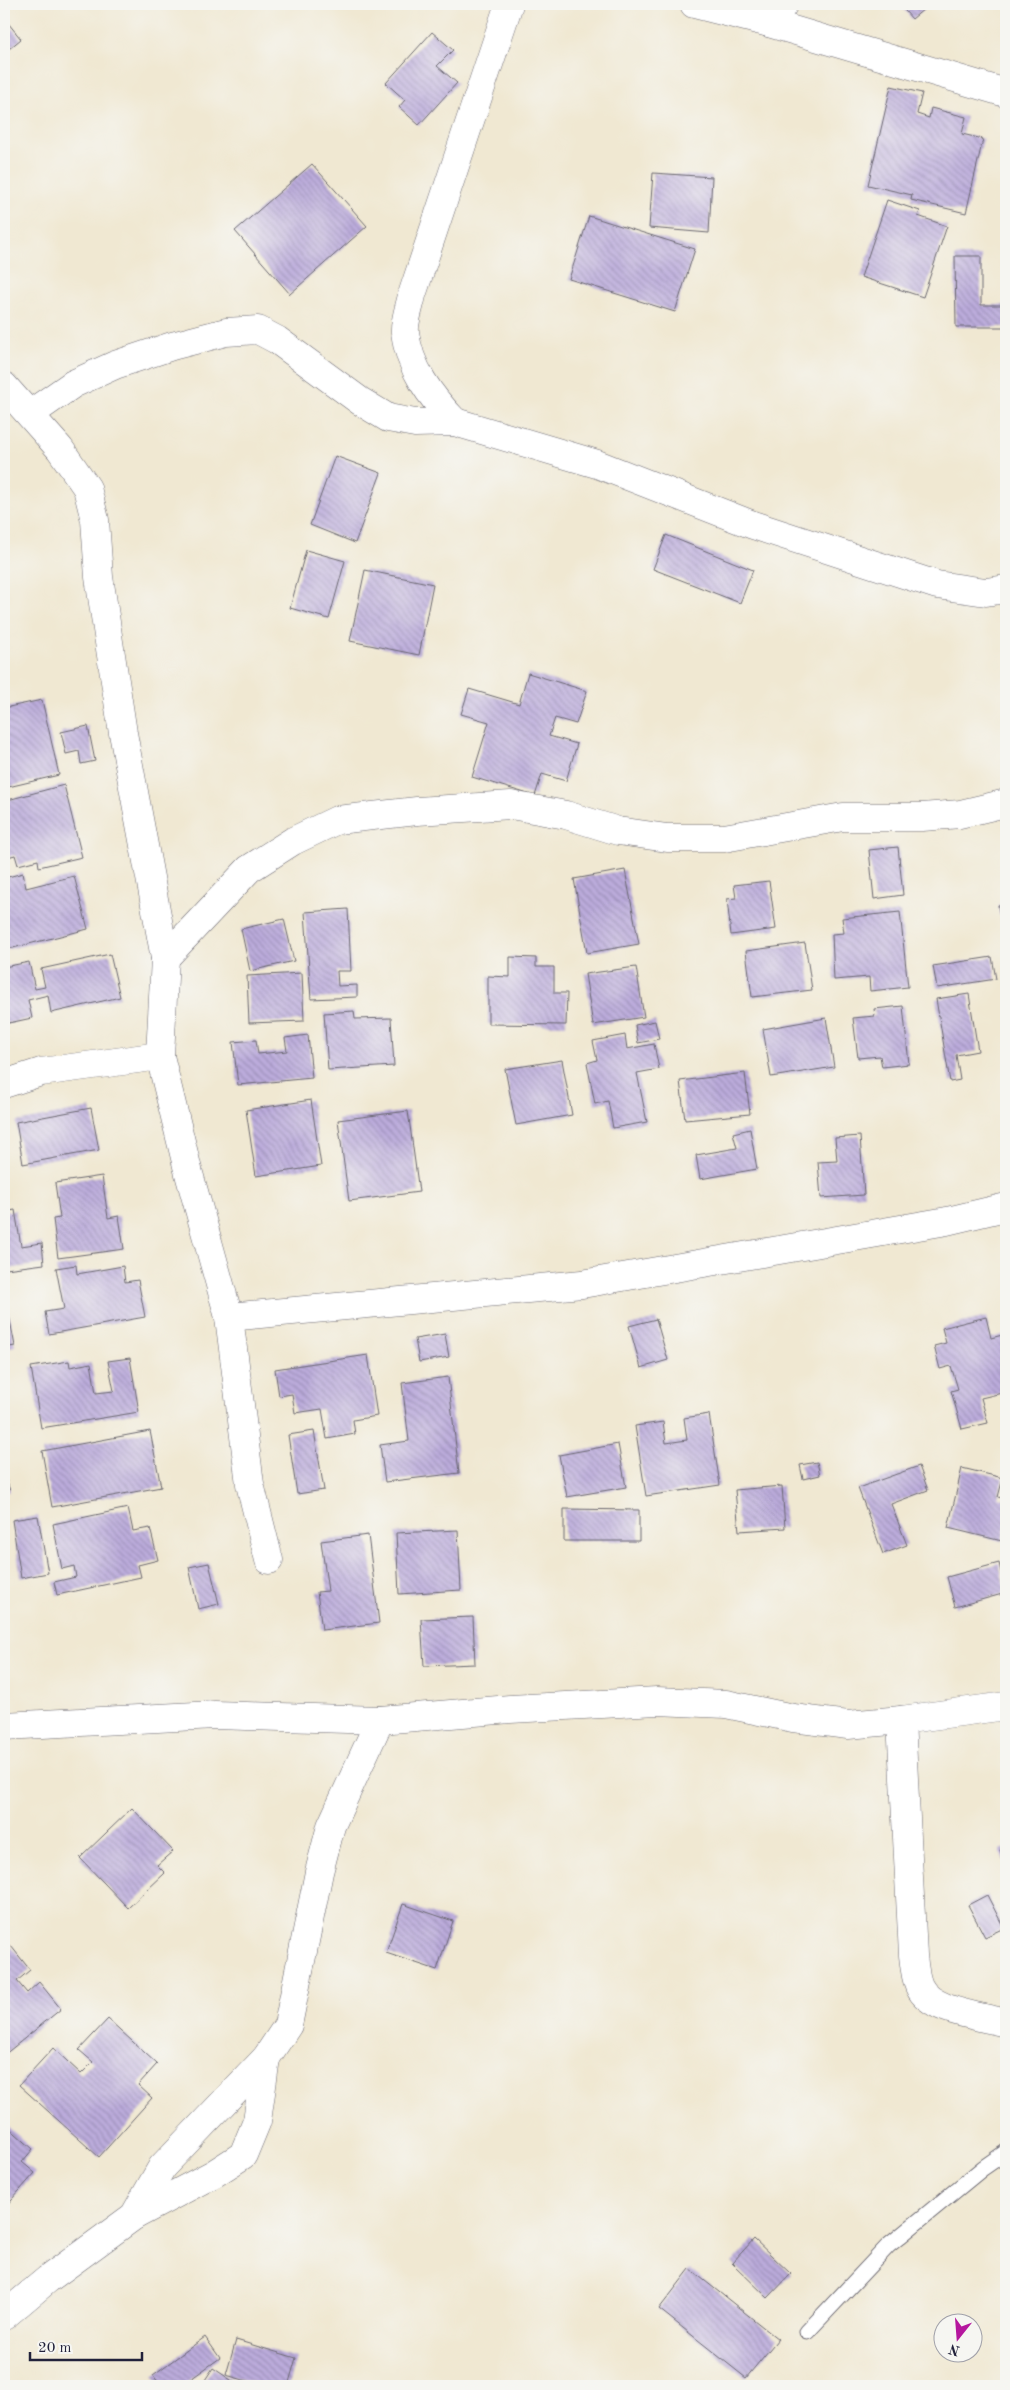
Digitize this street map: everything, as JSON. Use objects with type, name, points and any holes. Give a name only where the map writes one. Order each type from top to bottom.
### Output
[{"type":"street","points":[[455,422],[439,404],[415,369],[405,331],[412,294],[509,4]]},
{"type":"street","points":[[694,4],[777,13],[1006,94]]},
{"type":"street","points":[[30,414],[73,384],[115,365],[172,346],[226,332],[258,330],[278,340],[360,400],[388,418],[416,422],[455,422],[597,464],[753,524],[937,585],[986,592],[1006,589]]},
{"type":"street","points":[[4,386],[60,449],[87,488],[95,520],[99,577],[123,733],[165,958],[160,1056],[188,1170],[229,1317],[250,1484],[269,1560]]},
{"type":"street","points":[[165,958],[248,868],[293,841],[337,820],[417,811],[512,805],[566,816],[618,832],[667,838],[724,838],[843,817],[922,817],[960,814],[1006,803]]},
{"type":"street","points":[[4,1084],[41,1072],[160,1056]]},
{"type":"street","points":[[229,1317],[582,1284],[947,1221],[1006,1207]]},
{"type":"street","points":[[4,1726],[215,1715],[380,1720],[510,1709],[657,1701],[726,1704],[793,1718],[848,1725],[1006,1706]]},
{"type":"street","points":[[134,2216],[162,2167],[266,2058],[288,2025],[319,1872],[331,1826],[380,1720]]},
{"type":"street","points":[[901,1720],[913,1955],[919,1987],[927,1998],[939,2005],[1006,2024]]},
{"type":"street","points":[[4,2316],[48,2279],[134,2216],[215,2173],[243,2155],[257,2121],[266,2058]]},
{"type":"lane","points":[[807,2332],[888,2246],[982,2168],[1006,2152]]},
{"type":"building","points":[[899,4],[930,4],[912,19]]},
{"type":"building","points":[[4,18],[21,39],[4,53]]},
{"type":"building","points":[[432,32],[453,50],[437,66],[457,83],[419,125],[399,107],[405,100],[386,83]]},
{"type":"building","points":[[891,86],[922,93],[917,114],[929,118],[931,108],[966,117],[962,134],[983,139],[966,213],[911,200],[912,195],[868,185]]},
{"type":"building","points":[[312,164],[367,226],[290,294],[235,231]]},
{"type":"building","points":[[653,173],[712,177],[709,233],[649,228]]},
{"type":"building","points":[[887,200],[920,211],[918,216],[947,226],[923,297],[861,277]]},
{"type":"building","points":[[589,216],[695,249],[675,312],[569,279]]},
{"type":"building","points":[[955,256],[981,256],[981,305],[1006,305],[1006,327],[956,327]]},
{"type":"building","points":[[335,456],[381,473],[355,543],[310,525]]},
{"type":"building","points":[[666,535],[753,570],[740,603],[653,569]]},
{"type":"building","points":[[306,550],[345,561],[329,619],[290,608]]},
{"type":"building","points":[[365,570],[433,584],[419,655],[350,641]]},
{"type":"building","points":[[528,673],[587,691],[576,724],[555,718],[549,736],[577,744],[566,781],[542,774],[535,796],[472,777],[489,722],[461,714],[469,689],[519,704]]},
{"type":"building","points":[[42,700],[59,775],[4,788],[4,708]]},
{"type":"building","points":[[88,726],[95,761],[81,764],[79,751],[66,754],[61,732]]},
{"type":"building","points":[[64,785],[82,857],[39,867],[38,860],[18,865],[15,855],[4,858],[4,801]]},
{"type":"building","points":[[898,847],[903,895],[874,899],[869,850]]},
{"type":"building","points":[[625,870],[639,944],[587,953],[574,879]]},
{"type":"building","points":[[23,873],[26,888],[74,876],[88,929],[5,950],[4,878]]},
{"type":"building","points":[[769,881],[776,929],[731,935],[727,899],[736,898],[734,885]]},
{"type":"building","points":[[1006,904],[1006,945],[1005,945],[998,905]]},
{"type":"building","points":[[348,909],[351,971],[337,971],[338,986],[357,985],[357,997],[311,999],[305,912]]},
{"type":"building","points":[[900,912],[908,987],[870,991],[869,977],[834,980],[832,934],[844,933],[842,918]]},
{"type":"building","points":[[284,919],[294,961],[250,971],[241,929]]},
{"type":"building","points":[[805,943],[812,990],[752,997],[746,951]]},
{"type":"building","points":[[110,954],[120,997],[51,1013],[48,995],[28,1000],[32,1018],[4,1024],[4,967],[29,962],[35,989],[45,987],[41,969]]},
{"type":"building","points":[[510,957],[536,958],[536,967],[554,967],[554,993],[567,993],[566,1025],[488,1024],[488,976],[510,977]]},
{"type":"building","points":[[992,957],[996,979],[937,988],[933,966]]},
{"type":"building","points":[[636,967],[644,1017],[593,1025],[585,974]]},
{"type":"building","points":[[302,973],[304,1021],[249,1023],[247,976]]},
{"type":"building","points":[[969,994],[978,1051],[956,1055],[960,1080],[950,1082],[936,999]]},
{"type":"building","points":[[903,1006],[909,1064],[882,1067],[880,1056],[858,1058],[853,1018],[875,1016],[874,1009]]},
{"type":"building","points":[[354,1011],[355,1019],[391,1018],[394,1066],[328,1070],[324,1013]]},
{"type":"building","points":[[826,1018],[834,1067],[771,1077],[763,1029]]},
{"type":"building","points":[[655,1021],[659,1039],[638,1043],[635,1025]]},
{"type":"building","points":[[308,1035],[312,1078],[238,1085],[233,1042],[256,1040],[258,1054],[287,1051],[285,1038]]},
{"type":"building","points":[[625,1035],[627,1049],[654,1044],[659,1069],[637,1073],[647,1122],[613,1128],[608,1101],[595,1104],[587,1063],[597,1060],[593,1041]]},
{"type":"building","points":[[562,1060],[572,1115],[516,1125],[505,1069]]},
{"type":"building","points":[[745,1073],[750,1114],[685,1120],[680,1081]]},
{"type":"building","points":[[311,1100],[321,1166],[256,1176],[246,1110]]},
{"type":"building","points":[[91,1108],[99,1150],[23,1164],[16,1122]]},
{"type":"building","points":[[408,1111],[419,1192],[349,1201],[338,1120]]},
{"type":"building","points":[[750,1129],[757,1169],[700,1179],[696,1155],[737,1148],[733,1133]]},
{"type":"building","points":[[860,1136],[864,1195],[821,1198],[818,1162],[837,1161],[835,1138]]},
{"type":"building","points":[[102,1176],[108,1218],[119,1216],[124,1249],[58,1258],[53,1219],[60,1218],[55,1183]]},
{"type":"building","points":[[15,1210],[21,1246],[42,1243],[44,1264],[6,1269],[4,1212]]},
{"type":"building","points":[[76,1265],[77,1274],[123,1266],[125,1282],[138,1280],[145,1317],[49,1334],[45,1312],[64,1309],[56,1268]]},
{"type":"building","points":[[4,1290],[15,1346],[4,1348]]},
{"type":"building","points":[[986,1317],[991,1338],[1006,1334],[1006,1367],[1001,1368],[1006,1392],[981,1398],[988,1423],[962,1429],[951,1391],[958,1389],[951,1366],[940,1369],[934,1346],[946,1343],[942,1328]]},
{"type":"building","points":[[656,1319],[668,1360],[641,1368],[629,1326]]},
{"type":"building","points":[[445,1334],[449,1357],[419,1362],[415,1339]]},
{"type":"building","points":[[368,1355],[377,1416],[353,1420],[355,1434],[327,1439],[322,1409],[295,1413],[292,1394],[279,1396],[275,1369]]},
{"type":"building","points":[[130,1358],[139,1412],[41,1428],[31,1367],[69,1361],[70,1367],[91,1363],[96,1393],[114,1391],[108,1361]]},
{"type":"building","points":[[448,1377],[459,1473],[385,1482],[380,1445],[409,1441],[402,1383]]},
{"type":"building","points":[[709,1414],[720,1485],[646,1496],[635,1426],[663,1422],[666,1443],[687,1440],[684,1418]]},
{"type":"building","points":[[150,1431],[161,1487],[52,1507],[42,1451]]},
{"type":"building","points":[[314,1431],[324,1490],[297,1494],[288,1435]]},
{"type":"building","points":[[618,1444],[626,1487],[567,1497],[559,1455]]},
{"type":"building","points":[[817,1462],[820,1475],[803,1479],[800,1465]]},
{"type":"building","points":[[919,1466],[928,1490],[891,1504],[907,1545],[883,1554],[858,1488]]},
{"type":"building","points":[[962,1468],[1003,1478],[998,1497],[1006,1499],[1006,1524],[1002,1541],[948,1528]]},
{"type":"building","points":[[4,1473],[10,1491],[4,1493]]},
{"type":"building","points":[[782,1486],[785,1528],[739,1531],[735,1490]]},
{"type":"building","points":[[128,1508],[133,1531],[150,1528],[158,1560],[138,1565],[141,1577],[57,1595],[54,1582],[76,1577],[74,1566],[62,1569],[53,1524]]},
{"type":"building","points":[[564,1509],[639,1510],[639,1541],[564,1541]]},
{"type":"building","points":[[38,1516],[48,1573],[21,1578],[12,1520]]},
{"type":"building","points":[[458,1530],[461,1590],[399,1594],[396,1533]]},
{"type":"building","points":[[368,1535],[379,1623],[322,1630],[317,1592],[328,1591],[321,1541]]},
{"type":"building","points":[[209,1563],[219,1604],[198,1609],[189,1567]]},
{"type":"building","points":[[999,1563],[1006,1593],[955,1607],[947,1577]]},
{"type":"building","points":[[473,1617],[475,1664],[424,1666],[421,1619]]},
{"type":"building","points":[[1006,1784],[1006,1796],[1002,1786]]},
{"type":"building","points":[[132,1808],[173,1851],[157,1865],[165,1873],[128,1908],[80,1858]]},
{"type":"building","points":[[1006,1848],[1006,1866],[1000,1850]]},
{"type":"building","points":[[987,1895],[1004,1928],[985,1937],[968,1905]]},
{"type":"building","points":[[403,1904],[453,1921],[437,1970],[386,1953]]},
{"type":"building","points":[[11,1946],[30,1970],[17,1981],[27,1993],[39,1982],[61,2009],[4,2055],[4,1952]]},
{"type":"building","points":[[108,2019],[157,2064],[138,2085],[152,2098],[99,2157],[19,2085],[53,2048],[81,2074],[93,2062],[79,2050]]},
{"type":"building","points":[[7,2126],[33,2149],[22,2162],[35,2173],[4,2208],[4,2129]]},
{"type":"building","points":[[754,2239],[791,2274],[768,2298],[732,2263]]},
{"type":"building","points":[[690,2269],[778,2339],[746,2378],[659,2309]]},
{"type":"building","points":[[205,2337],[220,2358],[181,2386],[161,2386],[153,2375]]},
{"type":"building","points":[[236,2340],[296,2358],[288,2386],[265,2386],[226,2375]]},
{"type":"building","points":[[213,2368],[240,2386],[201,2386]]}]
